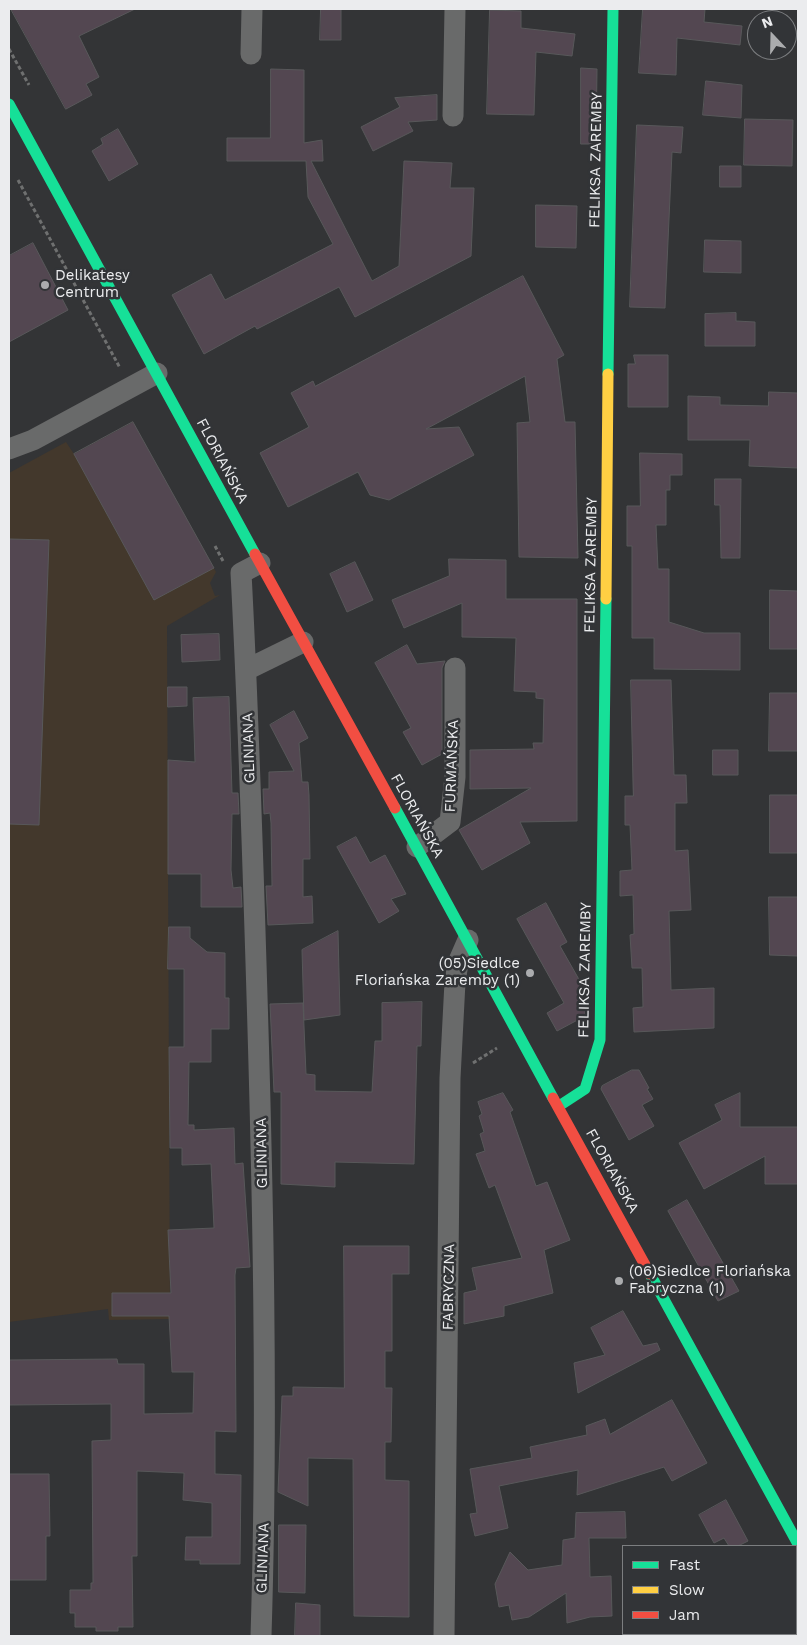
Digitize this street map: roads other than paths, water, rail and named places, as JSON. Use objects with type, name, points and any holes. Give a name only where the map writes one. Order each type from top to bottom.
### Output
[{"type":"street","points":[[251,54],[252,9]]},
{"type":"street","points":[[453,116],[455,9]]},
{"type":"street","name":"FELIKSA ZAREMBY","points":[[558,1106],[584,1088],[600,1040],[613,9]]},
{"type":"street","name":"FLORIAŃSKA","points":[[9,104],[798,1544]]},
{"type":"street","points":[[9,449],[33,440],[157,373]]},
{"type":"street","name":"GLINIANA","points":[[260,563],[242,573],[261,1112],[265,1324],[265,1511],[261,1636]]},
{"type":"street","points":[[246,670],[303,642]]},
{"type":"street","name":"FURMAŃSKA","points":[[417,847],[450,822],[454,778],[455,668]]},
{"type":"street","name":"FABRYCZNA","points":[[444,1636],[450,1078],[455,982],[458,963],[468,940]]},
{"type":"place","name":"Delikatesy Centrum","points":[[45,285]]},
{"type":"place","name":"(05)Siedlce Floriańska Zaremby (1)","points":[[530,973]]},
{"type":"place","name":"(06)Siedlce Floriańska Fabryczna (1)","points":[[619,1281]]}]
